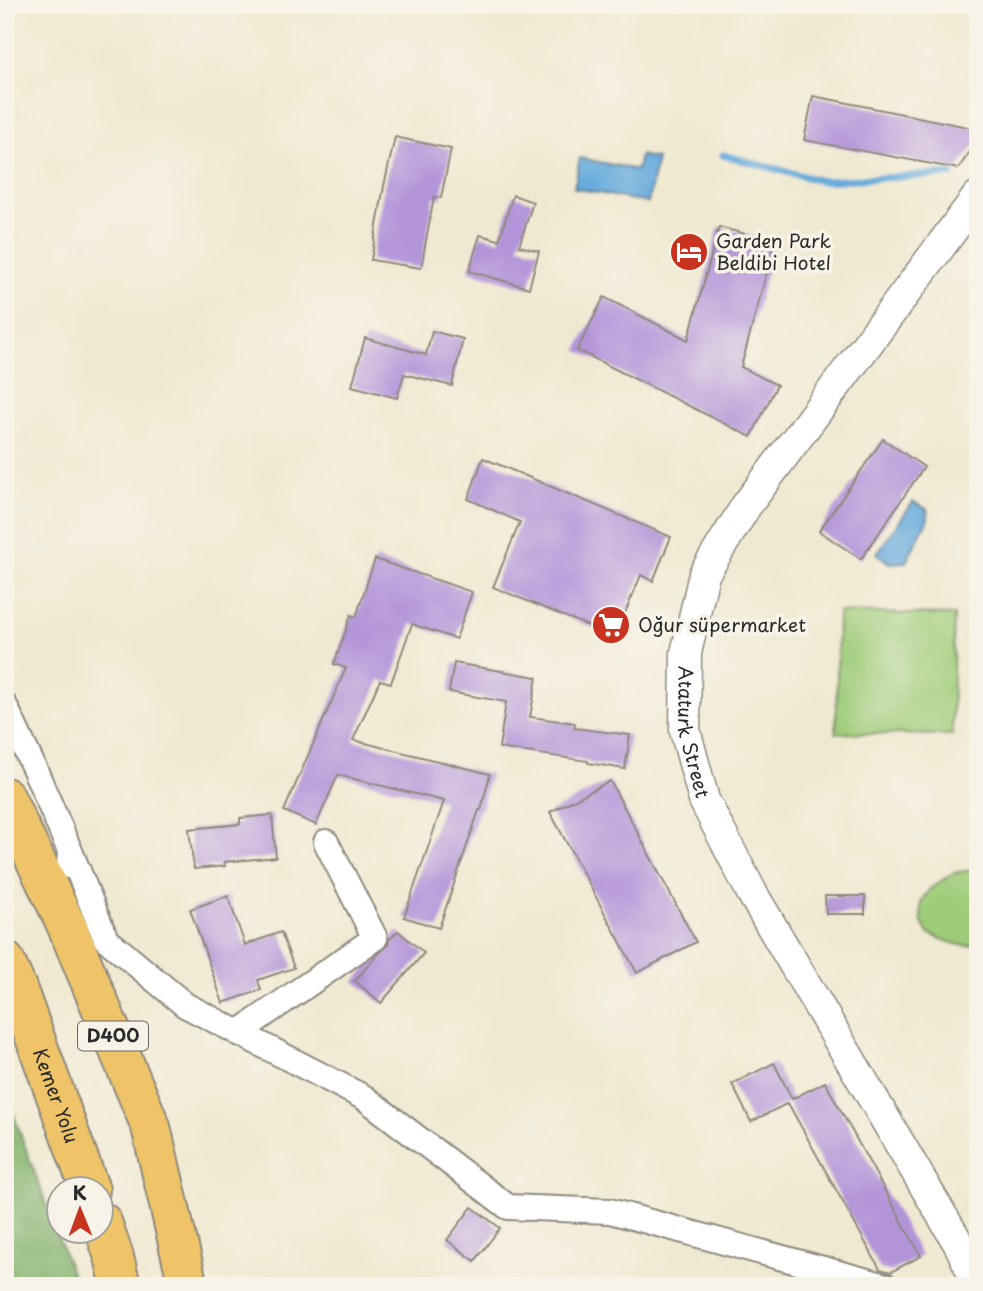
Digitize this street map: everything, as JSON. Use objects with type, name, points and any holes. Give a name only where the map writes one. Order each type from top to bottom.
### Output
[{"type":"highway","name":"D400","points":[[5,797],[66,924],[151,1126],[188,1286]]},
{"type":"highway","name":"Kemer Yolu","points":[[5,961],[85,1176]]},
{"type":"highway","points":[[110,1246],[121,1286]]},
{"type":"street","name":"Ataturk Street","points":[[978,196],[746,506],[704,575],[686,653],[685,730],[704,800],[746,881],[960,1246],[978,1285]]},
{"type":"street","points":[[5,706],[106,939],[185,1005],[365,1098],[508,1208],[610,1211],[886,1286]]},
{"type":"street","points":[[238,1032],[375,938],[326,842]]},
{"type":"street","points":[[66,924],[70,851]]},
{"type":"green space","points":[[838,612],[954,615],[952,735],[836,733]]},
{"type":"green space","points":[[978,869],[978,944],[959,945],[927,933],[921,920],[921,901],[930,889],[953,873]]},
{"type":"green space","points":[[5,1091],[46,1204],[46,1246],[61,1246],[76,1286],[5,1286]]},
{"type":"water","points":[[640,155],[657,159],[648,203],[574,188],[580,158],[637,170]]},
{"type":"water","points":[[913,502],[927,509],[928,519],[906,562],[889,563],[877,553]]},
{"type":"building","points":[[813,96],[978,129],[978,140],[958,169],[804,140]]},
{"type":"building","points":[[395,137],[451,149],[441,198],[434,197],[421,268],[371,260]]},
{"type":"building","points":[[513,195],[533,202],[519,246],[539,251],[529,288],[469,271],[480,235],[499,240]]},
{"type":"building","points":[[719,227],[775,242],[741,367],[777,385],[751,437],[577,350],[604,297],[688,340]]},
{"type":"building","points":[[432,331],[463,339],[452,386],[404,374],[397,398],[352,386],[365,338],[426,355]]},
{"type":"building","points":[[883,439],[924,467],[861,559],[819,531]]},
{"type":"building","points":[[483,458],[671,537],[653,581],[641,575],[615,637],[493,587],[520,522],[468,499]]},
{"type":"building","points":[[375,559],[472,592],[456,639],[412,624],[391,683],[380,680],[353,740],[490,774],[481,810],[439,928],[404,917],[444,801],[338,775],[316,825],[284,811],[346,668],[334,664],[351,615],[356,617]]},
{"type":"building","points":[[454,663],[537,677],[530,717],[575,723],[574,728],[630,735],[625,769],[499,748],[506,702],[449,692]]},
{"type":"building","points":[[610,781],[696,942],[637,973],[550,812]]},
{"type":"building","points":[[272,815],[276,857],[224,862],[225,866],[194,869],[189,829],[240,824],[240,818]]},
{"type":"building","points":[[228,896],[245,945],[281,932],[294,968],[258,980],[261,990],[223,1003],[190,909]]},
{"type":"building","points":[[825,896],[865,896],[865,914],[826,914]]},
{"type":"building","points":[[398,931],[424,953],[381,1003],[355,981]]},
{"type":"building","points":[[774,1063],[792,1099],[825,1082],[921,1256],[891,1272],[880,1269],[788,1103],[751,1122],[732,1084]]},
{"type":"building","points":[[472,1207],[500,1228],[475,1261],[447,1240]]},
{"type":"waterway","points":[[723,155],[822,181],[951,174]]},
{"type":"place","name":"Garden Park Beldibi Hotel","points":[[689,252]]},
{"type":"place","name":"Oğur süpermarket","points":[[611,625]]}]
